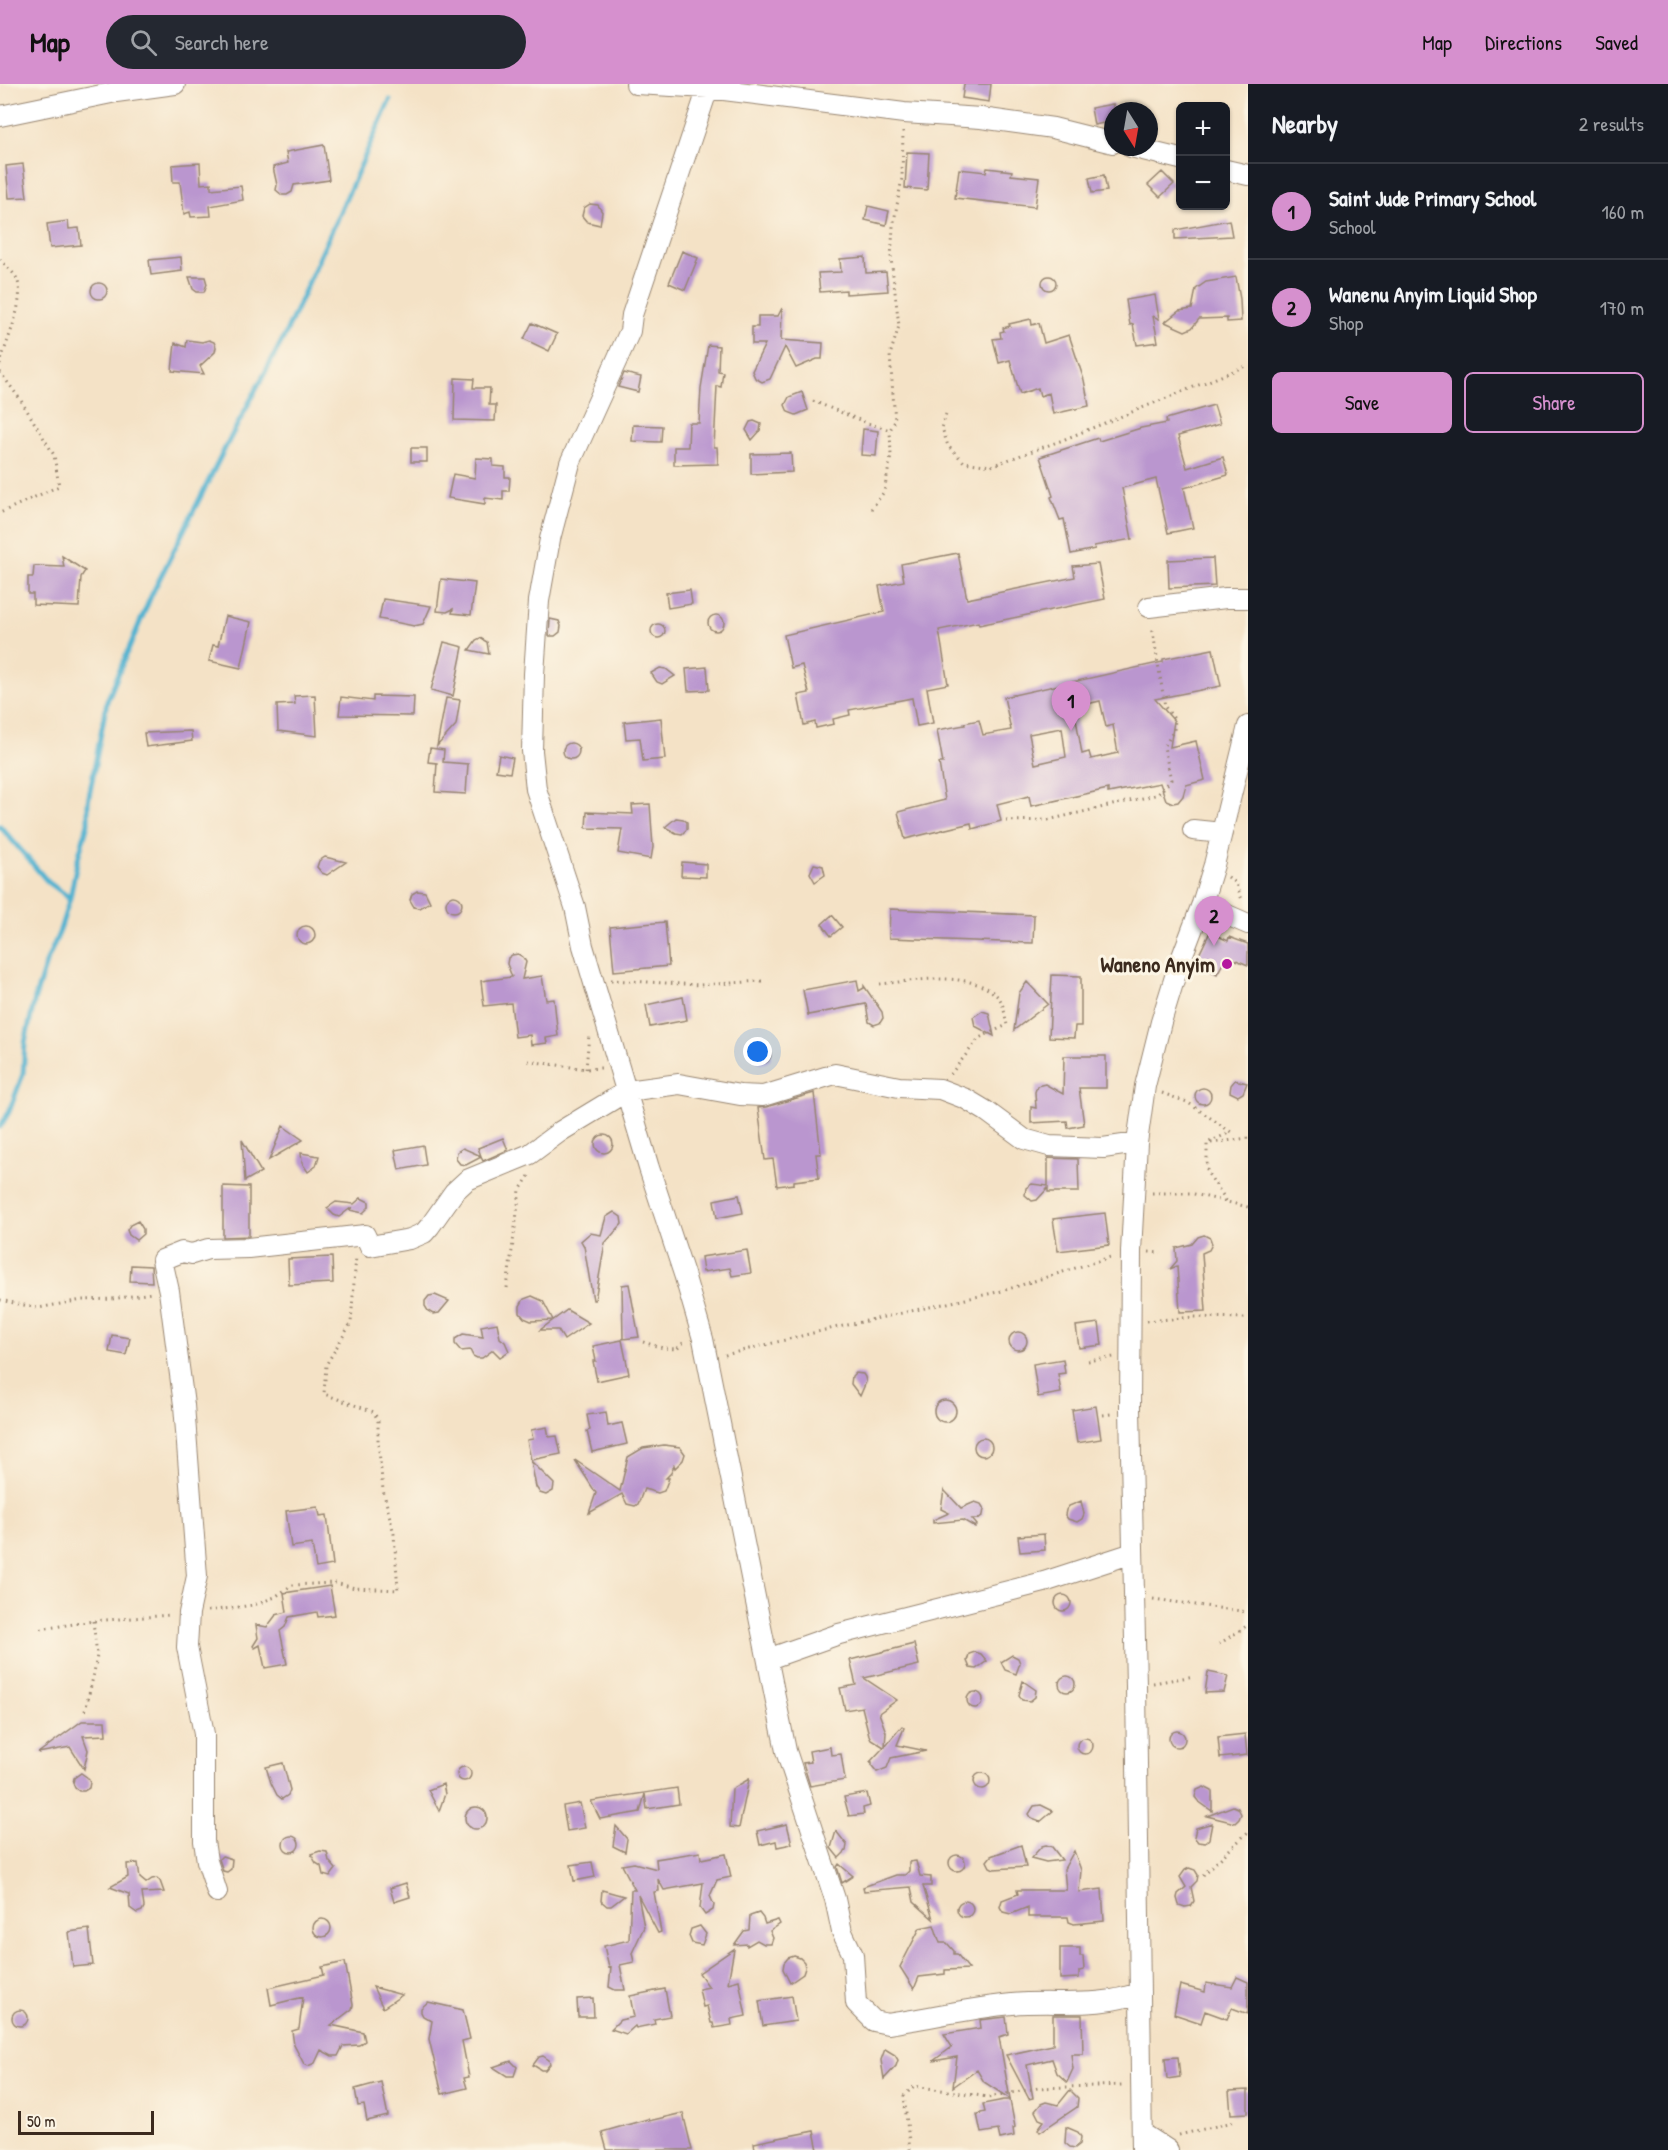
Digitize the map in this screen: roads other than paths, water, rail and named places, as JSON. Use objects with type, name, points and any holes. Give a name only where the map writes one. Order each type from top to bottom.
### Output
[{"type":"street","points":[[0,116],[175,84]]},
{"type":"street","points":[[636,84],[708,88],[904,113],[981,118],[1053,128],[1104,141]]},
{"type":"street","points":[[708,88],[632,315],[630,331],[570,463],[550,539],[540,601],[534,674],[532,740],[536,789],[575,907],[583,946],[649,1168],[684,1274],[707,1359],[786,1751],[835,1899],[842,1932],[853,1955],[856,2003],[874,2021],[888,2024],[1012,2004],[1070,2004],[1126,1998],[1140,1992]]},
{"type":"street","points":[[1158,154],[1176,158]]},
{"type":"street","points":[[1230,171],[1248,175]]},
{"type":"street","points":[[1149,607],[1226,598],[1248,598]]},
{"type":"street","points":[[1173,2143],[1142,2141],[1130,1355],[1133,1193],[1145,1086],[1178,967],[1214,865],[1248,726]]},
{"type":"street","points":[[1192,830],[1222,833]]},
{"type":"street","points":[[1202,904],[1248,924]]},
{"type":"street","points":[[217,1892],[207,1862],[204,1841],[204,1734],[187,1647],[189,1613],[197,1576],[184,1405],[169,1291],[162,1260],[182,1252],[192,1254],[208,1249],[248,1248],[364,1235],[370,1246],[410,1239],[430,1226],[454,1192],[467,1180],[530,1154],[561,1131],[627,1091],[679,1084],[740,1095],[763,1096],[835,1074],[899,1087],[940,1089],[966,1099],[1024,1139],[1049,1146],[1103,1148],[1137,1143]]},
{"type":"street","points":[[768,1659],[838,1634],[1044,1582],[1133,1553]]},
{"type":"waterway","points":[[0,1127],[9,1112],[23,1074],[25,1043],[35,998],[70,898],[88,823],[88,802],[107,701],[151,596],[285,335],[390,100]]},
{"type":"waterway","points":[[0,826],[48,882],[70,898]]},
{"type":"place","name":"Saint Jude Primary School","points":[[1071,731]]},
{"type":"place","name":"Wanenu Anyim Liquid Shop","points":[[1214,946]]},
{"type":"place","name":"Waneno Anyim","points":[[1227,964]]}]
